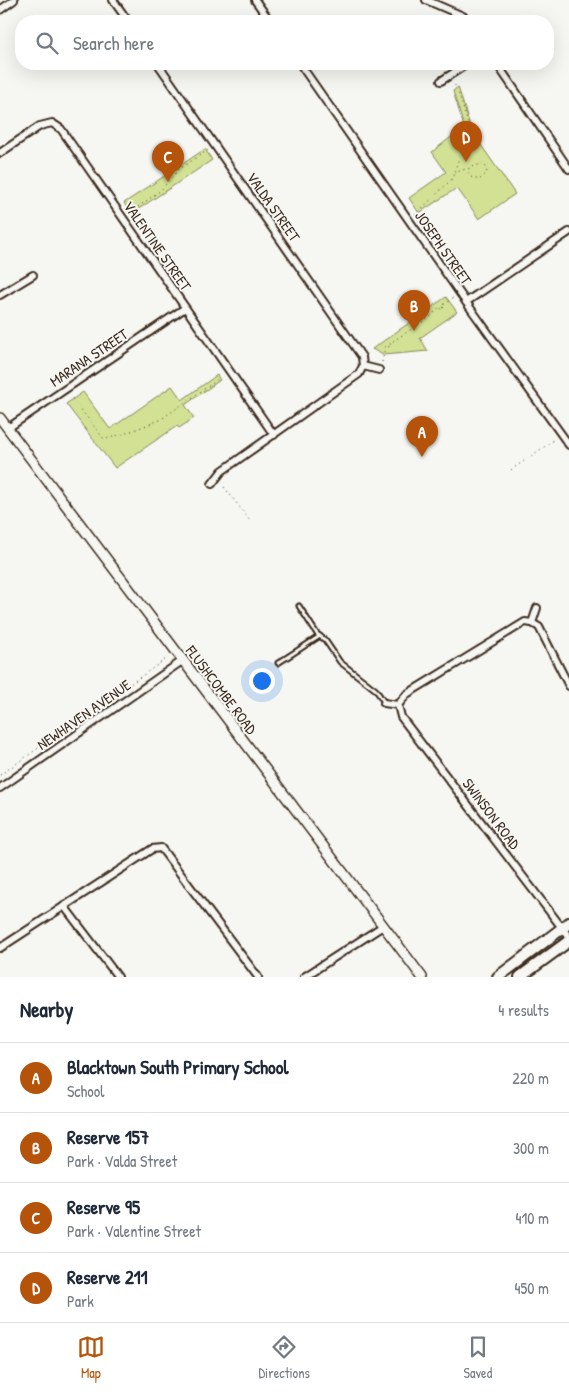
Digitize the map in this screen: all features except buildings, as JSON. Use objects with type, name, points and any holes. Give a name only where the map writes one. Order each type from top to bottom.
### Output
[{"type":"main road","points":[[498,977],[565,925]]},
{"type":"main road","points":[[520,977],[569,941]]},
{"type":"street","points":[[0,10],[14,0]]},
{"type":"street","points":[[113,0],[124,15]]},
{"type":"street","points":[[255,0],[266,15]]},
{"type":"street","points":[[426,0],[462,15]]},
{"type":"street","name":"VALDA STREET","points":[[162,70],[362,357],[363,366]]},
{"type":"street","name":"JOSEPH STREET","points":[[304,70],[466,302],[569,445]]},
{"type":"street","points":[[441,81],[458,70]]},
{"type":"street","points":[[501,70],[569,170]]},
{"type":"street","name":"VALENTINE STREET","points":[[0,153],[42,125],[54,124],[60,129],[274,435]]},
{"type":"street","points":[[466,302],[569,232]]},
{"type":"street","points":[[0,295],[33,275]]},
{"type":"street","name":"MARANA STREET","points":[[8,428],[185,308]]},
{"type":"street","points":[[214,482],[222,471],[359,374],[363,366],[379,370]]},
{"type":"street","name":"FLUSHCOMBE ROAD","points":[[0,418],[422,977]]},
{"type":"street","points":[[532,623],[537,608]]},
{"type":"street","points":[[384,703],[398,705],[407,694],[525,622],[537,625],[542,631],[569,686]]},
{"type":"street","name":"NEWHAVEN AVENUE","points":[[0,788],[182,661]]},
{"type":"street","name":"SWINSON ROAD","points":[[398,705],[401,717],[565,925],[569,937]]},
{"type":"street","points":[[0,948],[152,848],[161,848],[258,977]]},
{"type":"street","points":[[64,906],[118,977]]},
{"type":"street","points":[[304,977],[383,926]]},
{"type":"lane","points":[[299,606],[317,634],[325,640],[340,662],[376,690],[384,703]]},
{"type":"lane","points":[[278,662],[320,636]]},
{"type":"path","points":[[409,221],[452,179],[469,127],[457,88],[449,76]]},
{"type":"path","points":[[123,218],[161,190],[178,169],[214,145]]},
{"type":"path","points":[[454,173],[469,168],[481,164],[488,171],[482,178],[477,180],[469,175],[469,168]]},
{"type":"path","points":[[379,370],[385,347],[391,346],[390,343],[430,317],[440,307],[442,310],[444,308],[442,306],[455,297]]},
{"type":"path","points":[[72,398],[103,438],[106,439],[160,420],[220,378]]},
{"type":"path","points":[[511,470],[554,440]]},
{"type":"path","points":[[214,482],[226,490],[251,522]]},
{"type":"path","points":[[0,775],[167,660]]},
{"type":"green space","points":[[458,87],[472,132],[515,194],[479,219],[457,188],[419,213],[409,198],[446,172],[432,152],[464,127],[453,91]]},
{"type":"green space","points":[[205,149],[212,160],[131,214],[124,203]]},
{"type":"green space","points":[[446,297],[457,312],[420,338],[428,351],[383,355],[372,349]]},
{"type":"green space","points":[[217,375],[220,380],[185,405],[194,418],[179,428],[177,426],[115,468],[66,404],[83,392],[110,429],[172,386],[182,400]]},
{"type":"place","name":"Reserve 211","points":[[466,162]]},
{"type":"place","name":"Reserve 95","points":[[168,182]]},
{"type":"place","name":"Reserve 157","points":[[414,331]]},
{"type":"place","name":"Blacktown South Primary School","points":[[422,457]]}]
